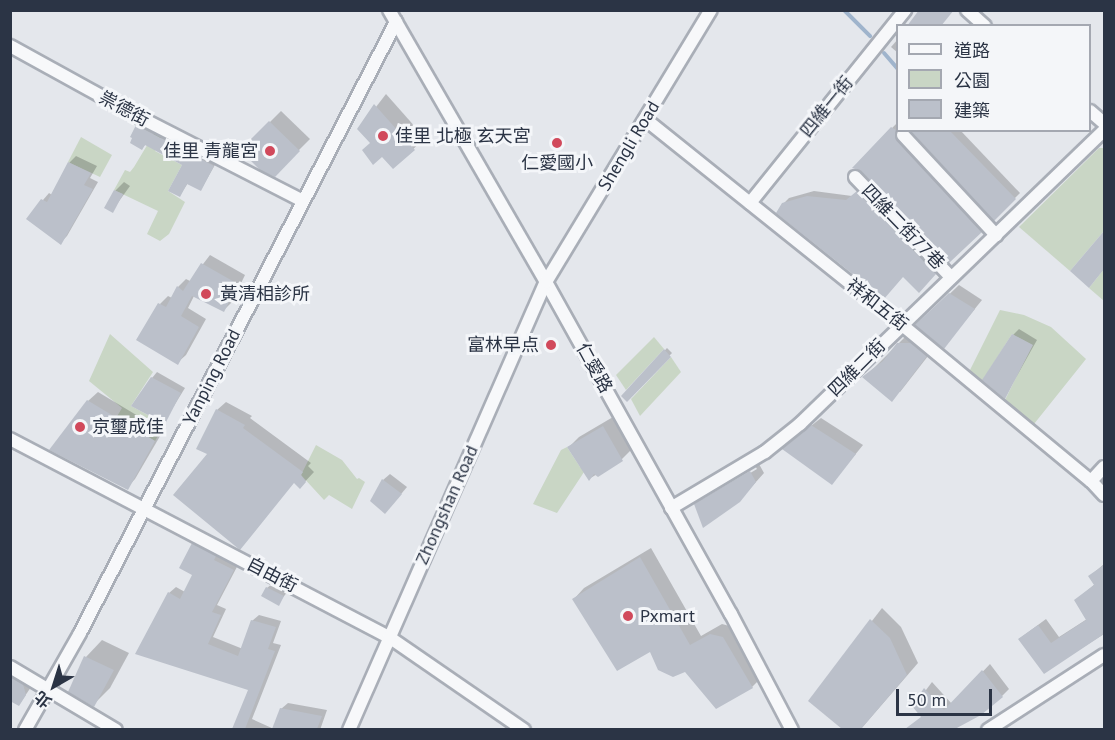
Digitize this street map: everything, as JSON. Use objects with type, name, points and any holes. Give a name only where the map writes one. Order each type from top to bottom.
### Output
[{"type":"street","name":"仁愛路","points":[[389,10],[546,282],[731,614],[792,729]]},
{"type":"street","name":"Shengli Road","points":[[546,282],[711,10]]},
{"type":"street","name":"四維一街","points":[[750,203],[904,10]]},
{"type":"street","points":[[967,10],[983,24]]},
{"type":"street","name":"Yanping Road","points":[[25,729],[49,690],[145,509],[396,22]]},
{"type":"street","name":"祟德街","points":[[10,46],[139,117],[303,201]]},
{"type":"street","points":[[1091,113],[1104,123]]},
{"type":"street","name":"祥和五街","points":[[645,119],[901,324],[1091,481],[1104,495]]},
{"type":"street","name":"四維二街","points":[[671,508],[765,452],[800,424],[1104,130]]},
{"type":"street","points":[[903,135],[996,235]]},
{"type":"street","name":"四維二街77巷","points":[[855,177],[951,278]]},
{"type":"street","name":"Zhongshan Road","points":[[348,729],[546,282]]},
{"type":"street","name":"自由街","points":[[10,439],[389,637],[524,729]]},
{"type":"street","points":[[1091,481],[1104,467]]},
{"type":"street","points":[[988,729],[1104,655]]},
{"type":"street","points":[[10,667],[116,729]]},
{"type":"green space","points":[[155,132],[162,136],[155,151],[182,165],[168,191],[185,202],[169,234],[160,241],[147,234],[158,211],[114,190],[125,170],[130,172],[134,167]]},
{"type":"green space","points":[[81,137],[112,155],[100,177],[68,162]]},
{"type":"green space","points":[[1099,148],[1104,148],[1104,231],[1070,271],[1019,227]]},
{"type":"green space","points":[[1104,269],[1104,301],[1089,288]]},
{"type":"green space","points":[[1000,310],[1024,315],[1051,327],[1086,359],[1034,424],[1004,402],[1032,345],[1012,334],[981,383],[969,372]]},
{"type":"green space","points":[[110,334],[153,372],[131,406],[165,424],[155,441],[116,418],[122,408],[89,381]]},
{"type":"green space","points":[[654,337],[664,349],[626,390],[616,375]]},
{"type":"green space","points":[[671,357],[681,372],[640,416],[631,399]]},
{"type":"green space","points":[[316,445],[342,460],[357,479],[365,482],[352,509],[329,495],[324,500],[301,475]]},
{"type":"green space","points":[[567,447],[580,467],[586,469],[557,513],[533,504],[561,450]]},
{"type":"building","points":[[919,10],[954,10],[943,24],[908,24]]},
{"type":"building","name":"佳里 北極 玄天宮","points":[[374,104],[415,150],[393,169],[382,157],[373,165],[362,150],[370,143],[357,129]]},
{"type":"building","name":"佳里 青龍宮","points":[[269,121],[300,151],[275,177],[260,170],[240,150]]},
{"type":"building","points":[[136,125],[214,166],[201,191],[187,184],[180,197],[168,191],[182,165],[145,145],[142,150],[130,143],[132,138],[130,137]]},
{"type":"building","points":[[891,127],[896,130],[897,141],[982,232],[949,263],[861,171],[852,168]]},
{"type":"building","points":[[912,132],[951,132],[1016,199],[994,221]]},
{"type":"building","points":[[68,162],[91,173],[84,185],[93,189],[61,245],[26,219],[41,199],[47,202]]},
{"type":"building","points":[[114,190],[123,194],[113,213],[104,208]]},
{"type":"building","points":[[857,191],[936,274],[919,293],[903,277],[884,299],[776,213],[782,203],[807,196],[846,200]]},
{"type":"building","points":[[1104,231],[1104,269],[1089,288],[1070,271]]},
{"type":"building","points":[[201,263],[238,284],[224,312],[192,296],[181,316],[199,327],[178,365],[136,340],[158,303],[166,307],[177,286],[183,291]]},
{"type":"building","points":[[949,293],[975,309],[944,349],[915,325]]},
{"type":"building","points":[[1012,334],[1033,345],[1005,399],[982,380]]},
{"type":"building","points":[[897,343],[911,343],[927,356],[892,402],[862,377],[883,361]]},
{"type":"building","points":[[664,349],[671,357],[627,402],[621,396]]},
{"type":"building","points":[[151,377],[181,393],[165,424],[131,406]]},
{"type":"building","points":[[87,400],[155,441],[128,490],[49,450]]},
{"type":"building","points":[[216,409],[245,425],[243,428],[303,472],[301,475],[306,482],[300,489],[294,483],[240,550],[173,495],[207,454],[196,449]]},
{"type":"building","points":[[811,425],[856,454],[832,485],[782,449]]},
{"type":"building","points":[[603,426],[623,461],[598,477],[594,474],[589,481],[567,447]]},
{"type":"building","points":[[750,471],[756,482],[740,502],[703,528],[694,504]]},
{"type":"building","points":[[382,479],[402,494],[385,514],[370,501]]},
{"type":"building","points":[[192,543],[216,556],[214,560],[234,570],[212,612],[221,615],[208,644],[238,656],[251,620],[276,627],[268,649],[275,651],[245,729],[232,729],[248,690],[135,654],[168,592],[180,599],[192,575],[179,568]]},
{"type":"building","name":"Pxmart","points":[[640,557],[690,645],[710,634],[723,637],[753,688],[716,709],[685,672],[673,677],[658,670],[650,652],[617,671],[572,599]]},
{"type":"building","points":[[1104,565],[1104,634],[1044,674],[1018,639],[1038,625],[1051,643],[1086,620],[1074,600],[1094,585],[1088,576]]},
{"type":"building","points":[[266,587],[284,596],[279,606],[261,596]]},
{"type":"building","points":[[870,619],[890,638],[907,675],[861,729],[842,729],[808,701]]},
{"type":"building","points":[[84,656],[114,670],[94,707],[68,692]]},
{"type":"building","points":[[982,670],[1003,697],[981,715],[955,729],[905,729],[921,717],[912,706],[924,688],[944,710]]},
{"type":"building","points":[[10,677],[23,684],[26,695],[19,706],[10,701]]},
{"type":"building","points":[[280,708],[322,716],[317,729],[272,729]]},
{"type":"waterway","points":[[844,10],[870,36]]},
{"type":"waterway","points":[[884,53],[896,67]]},
{"type":"place","name":"佳里 北極 玄天宮","points":[[383,136]]},
{"type":"place","name":"仁愛國小","points":[[557,143]]},
{"type":"place","name":"佳里 青龍宮","points":[[270,151]]},
{"type":"place","name":"黃清相診所","points":[[206,294]]},
{"type":"place","name":"富林早点","points":[[551,345]]},
{"type":"place","name":"京璽成佳","points":[[80,427]]},
{"type":"place","name":"Pxmart","points":[[628,616]]}]
